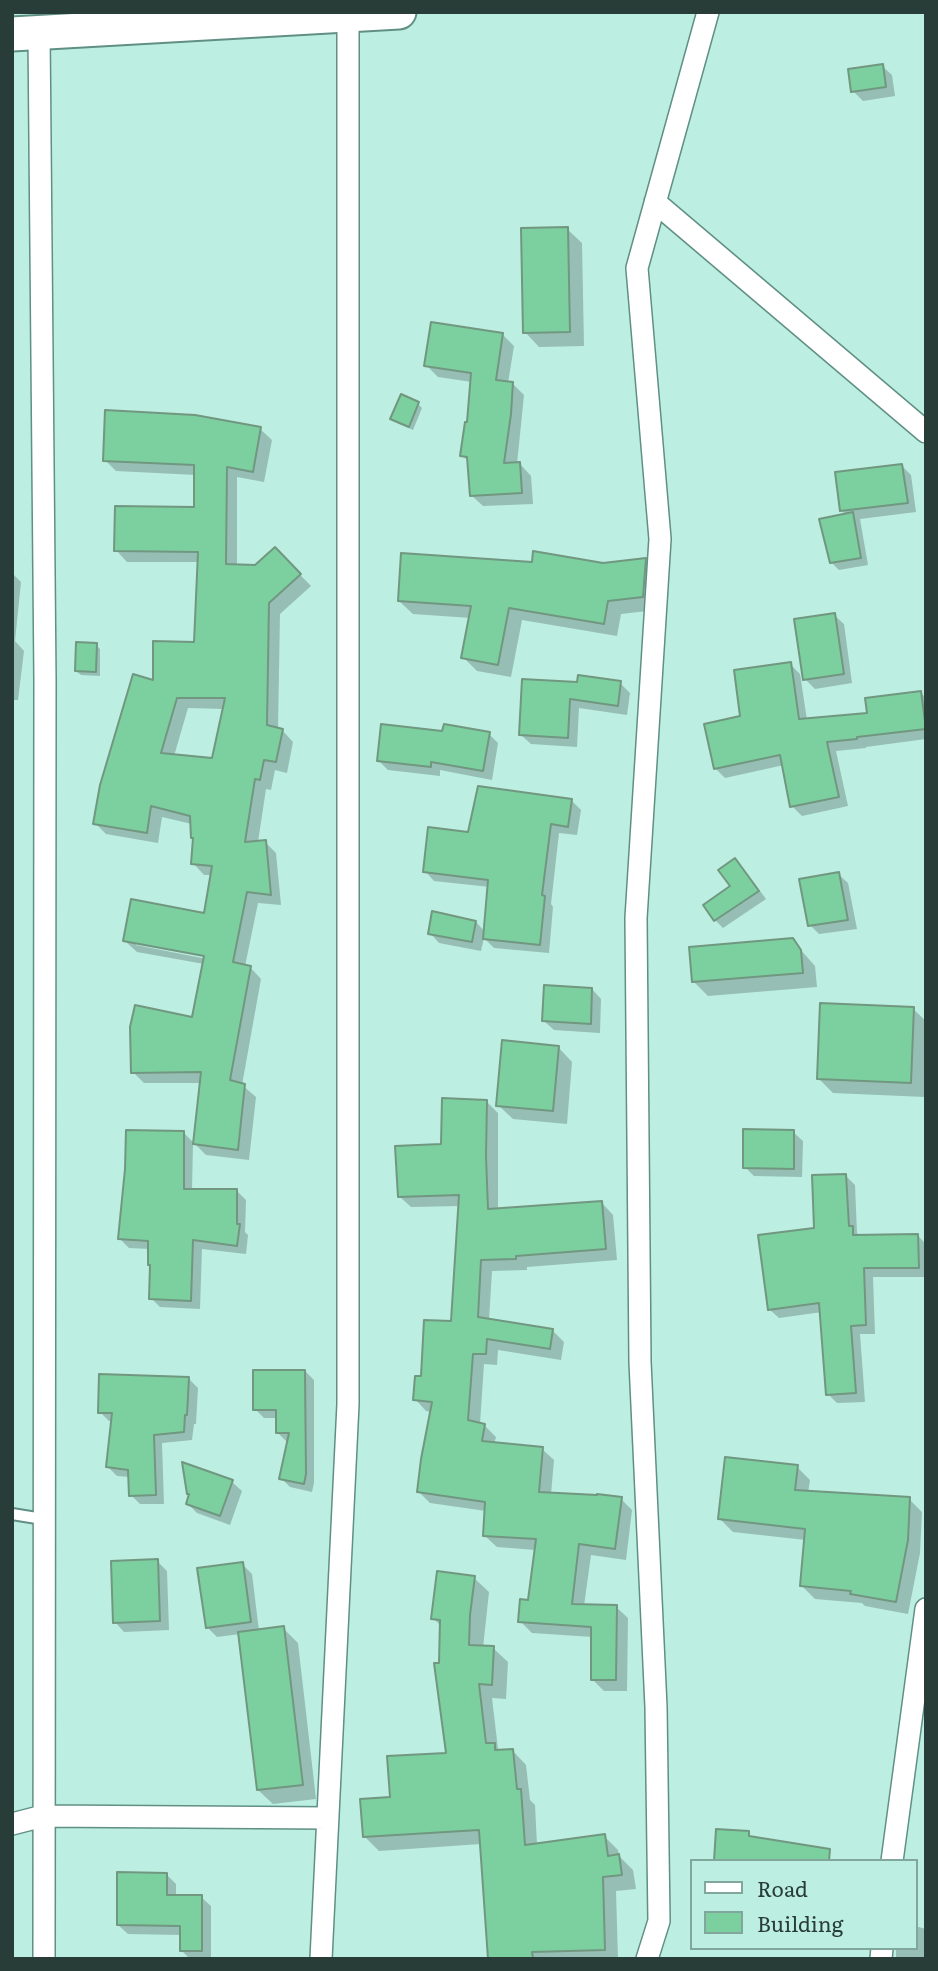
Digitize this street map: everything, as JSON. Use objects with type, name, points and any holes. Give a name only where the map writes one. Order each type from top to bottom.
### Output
[{"type":"main road","points":[[25,34],[399,12]]},
{"type":"street","points":[[647,1959],[659,1921],[656,1707],[640,1362],[636,918],[660,539],[637,268],[708,12]]},
{"type":"street","points":[[321,1959],[348,1404],[348,15]]},
{"type":"street","points":[[25,34],[45,680],[44,1959]]},
{"type":"street","points":[[655,202],[926,432]]},
{"type":"street","points":[[892,1859],[926,1609]]},
{"type":"street","points":[[12,1824],[43,1816],[328,1818]]},
{"type":"lane","points":[[12,1514],[43,1519]]},
{"type":"building","points":[[883,64],[886,87],[851,92],[848,69]]},
{"type":"building","points":[[568,227],[570,332],[523,333],[521,228]]},
{"type":"building","points":[[431,322],[503,333],[496,380],[513,382],[504,463],[520,462],[522,493],[470,496],[467,457],[460,456],[467,422],[471,373],[424,366]]},
{"type":"building","points":[[401,394],[419,402],[409,427],[390,419]]},
{"type":"building","points":[[105,410],[195,415],[261,427],[253,472],[227,467],[226,564],[255,565],[275,547],[301,574],[269,603],[267,725],[283,729],[276,762],[264,760],[260,780],[255,779],[245,842],[266,840],[271,895],[247,892],[233,962],[251,966],[230,1080],[245,1084],[238,1150],[193,1144],[201,1072],[131,1073],[130,1027],[135,1005],[192,1017],[204,956],[123,941],[131,899],[204,913],[212,866],[191,864],[193,838],[190,816],[151,806],[147,833],[93,824],[100,785],[133,674],[153,680],[153,641],[194,642],[198,552],[114,551],[115,506],[194,507],[194,465],[103,461]],"holes":[[[177,698],[225,698],[212,758],[161,753]]]},
{"type":"building","points":[[902,464],[908,503],[840,511],[835,472]]},
{"type":"building","points":[[853,512],[861,558],[830,563],[819,519]]},
{"type":"building","points":[[533,551],[603,563],[646,558],[643,597],[608,601],[604,624],[509,608],[498,665],[461,658],[471,606],[398,601],[401,553],[532,562]]},
{"type":"building","points":[[835,613],[844,674],[803,680],[794,619]]},
{"type":"building","points":[[76,642],[97,643],[96,672],[75,671]]},
{"type":"building","points":[[791,662],[799,719],[867,713],[865,698],[921,691],[926,729],[827,742],[839,797],[790,807],[780,755],[714,769],[704,724],[740,716],[734,670]]},
{"type":"building","points":[[578,675],[621,681],[618,706],[570,699],[568,738],[519,735],[522,679],[577,682]]},
{"type":"building","points":[[381,724],[442,731],[444,724],[490,732],[483,771],[431,762],[431,767],[377,761]]},
{"type":"building","points":[[478,786],[572,799],[568,827],[551,824],[542,895],[545,896],[540,945],[483,939],[488,880],[423,872],[428,827],[468,832]]},
{"type":"building","points":[[735,858],[759,891],[714,921],[703,905],[730,886],[718,870]]},
{"type":"building","points":[[839,872],[848,920],[808,926],[799,879]]},
{"type":"building","points":[[432,911],[476,921],[472,942],[428,934]]},
{"type":"building","points":[[793,938],[801,950],[803,973],[692,982],[689,947]]},
{"type":"building","points":[[544,985],[592,988],[591,1024],[542,1021]]},
{"type":"building","points":[[820,1003],[914,1007],[911,1083],[817,1079]]},
{"type":"building","points":[[502,1040],[559,1046],[553,1111],[496,1106]]},
{"type":"building","points":[[442,1098],[487,1100],[488,1209],[602,1201],[606,1249],[481,1260],[478,1317],[553,1329],[550,1349],[487,1339],[486,1354],[473,1354],[468,1420],[485,1424],[482,1441],[543,1447],[539,1492],[622,1497],[615,1549],[579,1544],[572,1604],[617,1605],[616,1680],[591,1680],[591,1627],[518,1622],[520,1599],[528,1600],[536,1539],[483,1536],[485,1502],[417,1492],[432,1402],[413,1400],[415,1376],[421,1376],[424,1320],[451,1321],[459,1195],[398,1197],[395,1146],[441,1144]]},
{"type":"building","points":[[743,1129],[794,1130],[794,1169],[743,1168]]},
{"type":"building","points":[[126,1130],[184,1131],[184,1189],[237,1189],[237,1224],[240,1224],[237,1246],[193,1240],[191,1301],[149,1299],[148,1241],[118,1239]]},
{"type":"building","points":[[846,1174],[849,1226],[853,1226],[853,1235],[918,1234],[919,1268],[864,1268],[866,1325],[851,1326],[856,1393],[826,1395],[819,1303],[768,1310],[758,1235],[814,1228],[812,1175]]},
{"type":"building","points":[[253,1370],[305,1370],[304,1484],[279,1479],[289,1433],[276,1433],[276,1410],[253,1410]]},
{"type":"building","points":[[99,1374],[189,1377],[184,1432],[154,1435],[156,1495],[129,1496],[128,1470],[106,1467],[112,1413],[98,1413]]},
{"type":"building","points":[[725,1457],[798,1465],[795,1490],[910,1497],[908,1540],[896,1602],[850,1594],[851,1591],[800,1586],[805,1529],[718,1519]]},
{"type":"building","points":[[182,1462],[233,1480],[220,1516],[186,1504],[189,1494]]},
{"type":"building","points":[[158,1559],[160,1621],[113,1623],[111,1561]]},
{"type":"building","points":[[243,1562],[251,1622],[206,1628],[197,1568]]},
{"type":"building","points":[[437,1571],[475,1576],[469,1645],[494,1646],[492,1685],[479,1684],[486,1743],[495,1743],[495,1750],[513,1749],[517,1789],[521,1789],[525,1845],[605,1834],[608,1856],[619,1854],[622,1875],[603,1877],[605,1950],[532,1952],[533,1959],[488,1959],[479,1830],[363,1837],[360,1799],[390,1797],[387,1756],[446,1753],[434,1663],[439,1663],[440,1620],[431,1619]]},
{"type":"building","points":[[284,1626],[303,1785],[257,1790],[238,1632]]},
{"type":"building","points":[[716,1829],[749,1831],[749,1836],[830,1849],[829,1859],[714,1859]]},
{"type":"building","points":[[117,1872],[167,1873],[167,1895],[202,1895],[202,1951],[180,1951],[180,1926],[117,1925]]}]
